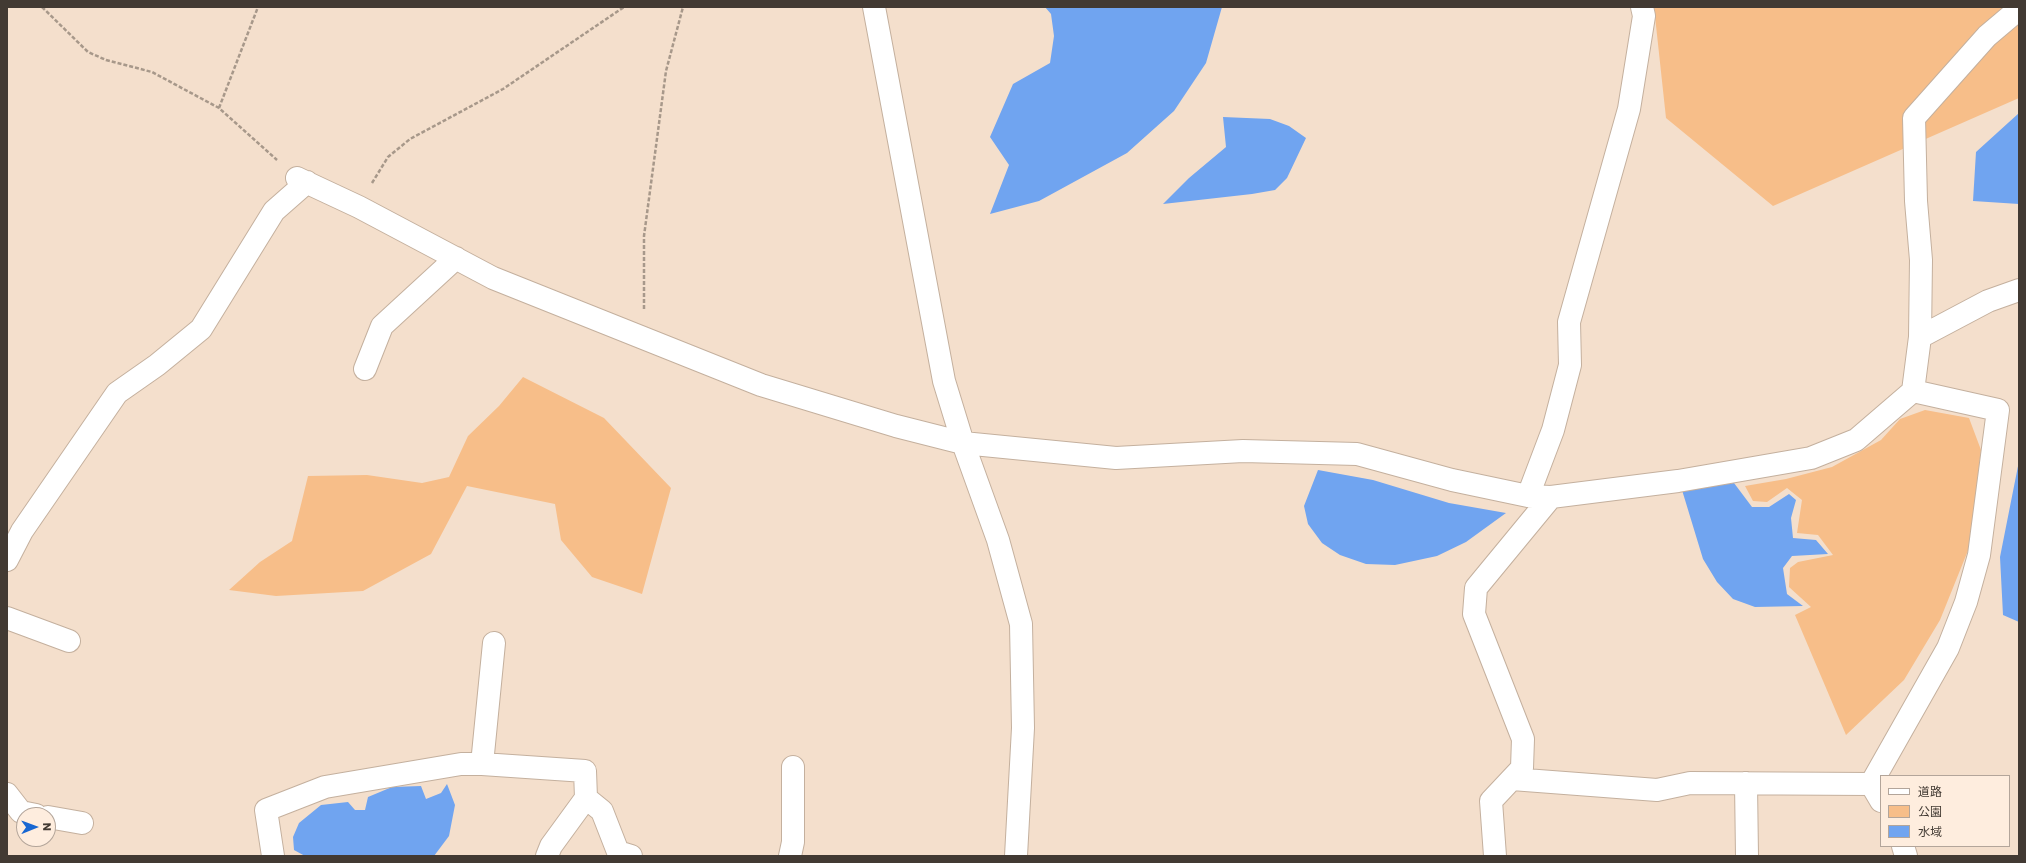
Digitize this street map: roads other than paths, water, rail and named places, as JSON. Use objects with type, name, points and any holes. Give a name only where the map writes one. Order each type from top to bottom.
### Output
[{"type":"street","points":[[874,7],[944,381],[963,443],[998,540],[1021,624],[1023,728],[1016,856]]},
{"type":"street","points":[[1528,496],[1553,430],[1570,365],[1570,322],[1629,109],[1644,16],[1642,7]]},
{"type":"street","points":[[7,560],[22,531],[117,393],[157,365],[201,329],[274,211],[302,180],[359,207],[493,278],[761,385],[896,426],[963,443],[1116,458],[1243,451],[1357,454],[1452,480],[1528,496],[1551,497],[1678,481],[1811,458],[1856,440],[1913,391],[1920,337],[1921,260],[1916,201],[1914,118],[1987,36],[2019,9]]},
{"type":"street","points":[[365,369],[382,326],[456,258]]},
{"type":"street","points":[[1920,337],[1988,301],[2019,290]]},
{"type":"street","points":[[1884,775],[1948,648],[1966,602],[1979,554],[1998,410],[1913,391]]},
{"type":"street","points":[[1495,856],[1491,801],[1522,768],[1523,739],[1474,614],[1476,588],[1551,497]]},
{"type":"street","points":[[7,618],[69,641]]},
{"type":"street","points":[[482,764],[494,643]]},
{"type":"street","points":[[274,856],[266,810],[325,787],[461,764],[585,771],[586,798],[551,846],[547,856]]},
{"type":"street","points":[[790,856],[793,842],[793,767]]},
{"type":"street","points":[[1512,779],[1657,790],[1690,783],[1746,783],[1876,792]]},
{"type":"street","points":[[1746,783],[1747,856]]},
{"type":"street","points":[[7,794],[17,807]]},
{"type":"street","points":[[586,798],[602,811],[618,852],[631,856]]},
{"type":"street","points":[[56,818],[82,823]]},
{"type":"water","points":[[1045,7],[1222,7],[1206,63],[1174,111],[1127,153],[1039,201],[990,214],[1009,165],[990,137],[1013,84],[1050,63],[1054,36],[1051,14]]},
{"type":"water","points":[[2019,113],[2019,204],[1973,201],[1976,152]]},
{"type":"water","points":[[1223,117],[1270,119],[1289,126],[1306,138],[1287,178],[1275,190],[1163,204],[1189,178],[1226,147]]},
{"type":"water","points":[[2019,461],[2019,622],[2003,615],[2000,557]]},
{"type":"water","points":[[1318,470],[1373,480],[1449,503],[1506,513],[1466,542],[1437,556],[1395,565],[1366,564],[1340,555],[1322,543],[1308,524],[1304,506]]},
{"type":"water","points":[[1734,483],[1752,507],[1769,507],[1789,494],[1796,500],[1791,518],[1793,538],[1816,540],[1828,554],[1792,556],[1783,568],[1787,594],[1803,606],[1755,607],[1733,599],[1717,582],[1703,559],[1682,490]]},
{"type":"water","points":[[447,784],[455,805],[449,836],[434,856],[305,856],[294,850],[293,837],[299,823],[321,805],[348,802],[355,810],[365,810],[368,797],[392,787],[421,786],[426,799],[441,793]]}]
